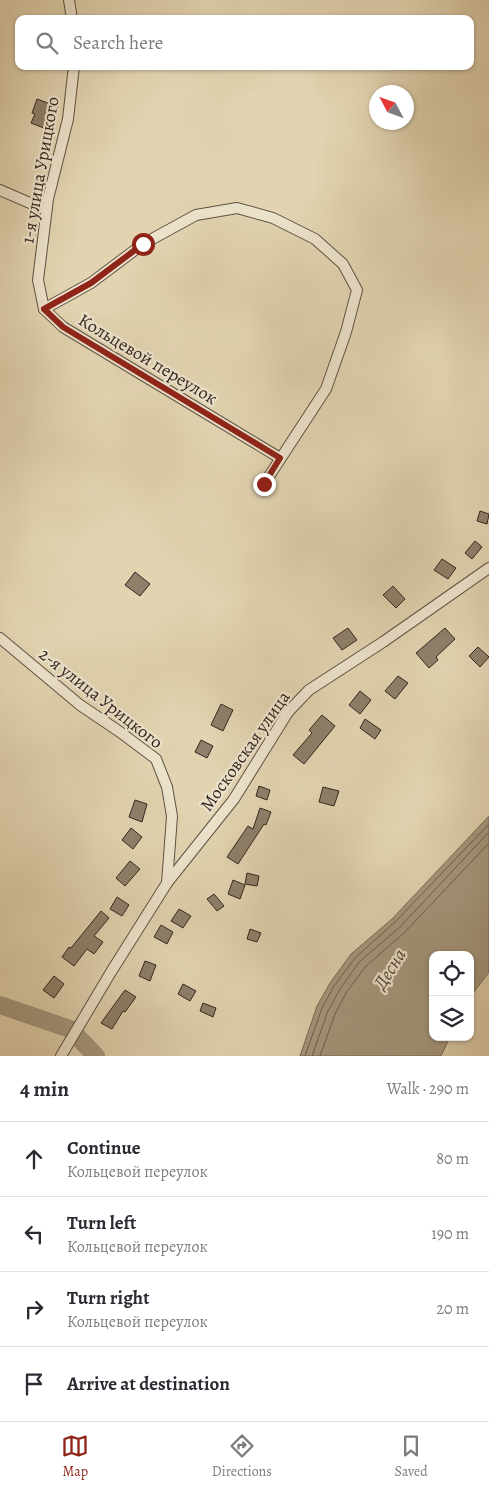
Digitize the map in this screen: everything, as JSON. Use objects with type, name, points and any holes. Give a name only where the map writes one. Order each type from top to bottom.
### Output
[{"type":"street","points":[[69,0],[71,15]]},
{"type":"street","name":"1-я улица Урицкого","points":[[44,309],[38,280],[46,210],[68,119],[74,70]]},
{"type":"street","points":[[0,190],[46,210]]},
{"type":"street","name":"Кольцевой переулок","points":[[264,484],[326,389],[346,332],[357,290],[344,264],[315,238],[273,218],[237,208],[196,215],[143,244],[91,283],[44,309],[63,327],[280,458]]},
{"type":"street","name":"Московская улица","points":[[61,1056],[80,1022],[167,883],[234,799],[288,712],[308,690],[383,642],[489,568]]},
{"type":"street","name":"2-я улица Урицкого","points":[[0,638],[80,705],[156,759],[167,786],[172,816],[167,883]]},
{"type":"water","name":"Десна","points":[[489,816],[489,972],[474,992],[474,951],[429,951],[429,1041],[448,1041],[441,1056],[300,1056],[317,1006],[330,983],[351,954],[392,919]]},
{"type":"building","points":[[37,99],[58,107],[49,130],[31,123],[35,114],[32,113]]},
{"type":"building","points":[[480,511],[489,514],[487,524],[477,521]]},
{"type":"building","points":[[475,541],[482,547],[472,559],[465,553]]},
{"type":"building","points":[[442,559],[456,568],[448,579],[434,570]]},
{"type":"building","points":[[135,572],[150,584],[140,596],[125,585]]},
{"type":"building","points":[[393,586],[405,599],[396,608],[383,595]]},
{"type":"building","points":[[348,628],[357,640],[342,650],[333,638]]},
{"type":"building","points":[[445,628],[455,639],[436,657],[438,660],[429,668],[416,653]]},
{"type":"building","points":[[478,647],[489,657],[480,667],[469,656]]},
{"type":"building","points":[[398,676],[408,683],[395,699],[385,691]]},
{"type":"building","points":[[360,691],[371,700],[360,714],[349,705]]},
{"type":"building","points":[[221,704],[233,710],[223,731],[211,725]]},
{"type":"building","points":[[322,715],[335,726],[304,764],[293,755],[312,733],[309,730]]},
{"type":"building","points":[[365,719],[381,730],[375,739],[360,728]]},
{"type":"building","points":[[201,740],[213,746],[207,758],[195,752]]},
{"type":"building","points":[[259,786],[270,790],[267,800],[256,796]]},
{"type":"building","points":[[323,787],[339,791],[334,806],[319,802]]},
{"type":"building","points":[[135,800],[147,804],[142,822],[129,817]]},
{"type":"building","points":[[260,808],[271,812],[266,825],[264,824],[238,864],[227,857],[248,826],[253,829]]},
{"type":"building","points":[[131,828],[142,837],[133,849],[122,840]]},
{"type":"building","points":[[130,861],[140,869],[125,886],[116,878]]},
{"type":"building","points":[[247,873],[259,876],[257,886],[245,884]]},
{"type":"building","points":[[233,880],[245,885],[240,899],[228,894]]},
{"type":"building","points":[[214,894],[224,906],[217,911],[207,899]]},
{"type":"building","points":[[117,897],[129,905],[122,916],[110,909]]},
{"type":"building","points":[[179,909],[191,916],[183,928],[171,921]]},
{"type":"building","points":[[101,911],[109,918],[94,936],[103,942],[94,954],[87,949],[74,966],[62,957]]},
{"type":"building","points":[[161,925],[173,932],[167,944],[154,937]]},
{"type":"building","points":[[250,929],[261,933],[257,942],[247,939]]},
{"type":"building","points":[[145,961],[156,965],[150,981],[139,976]]},
{"type":"building","points":[[54,976],[64,984],[54,998],[43,990]]},
{"type":"building","points":[[183,984],[196,991],[190,1001],[178,994]]},
{"type":"building","points":[[125,990],[136,997],[125,1012],[123,1011],[112,1029],[101,1023]]},
{"type":"building","points":[[203,1003],[216,1008],[213,1017],[200,1011]]},
{"type":"waterway","points":[[0,1005],[70,1029],[96,1056]]},
{"type":"route","points":[[143,244],[91,283],[44,309],[63,327],[280,458],[264,484]]}]
